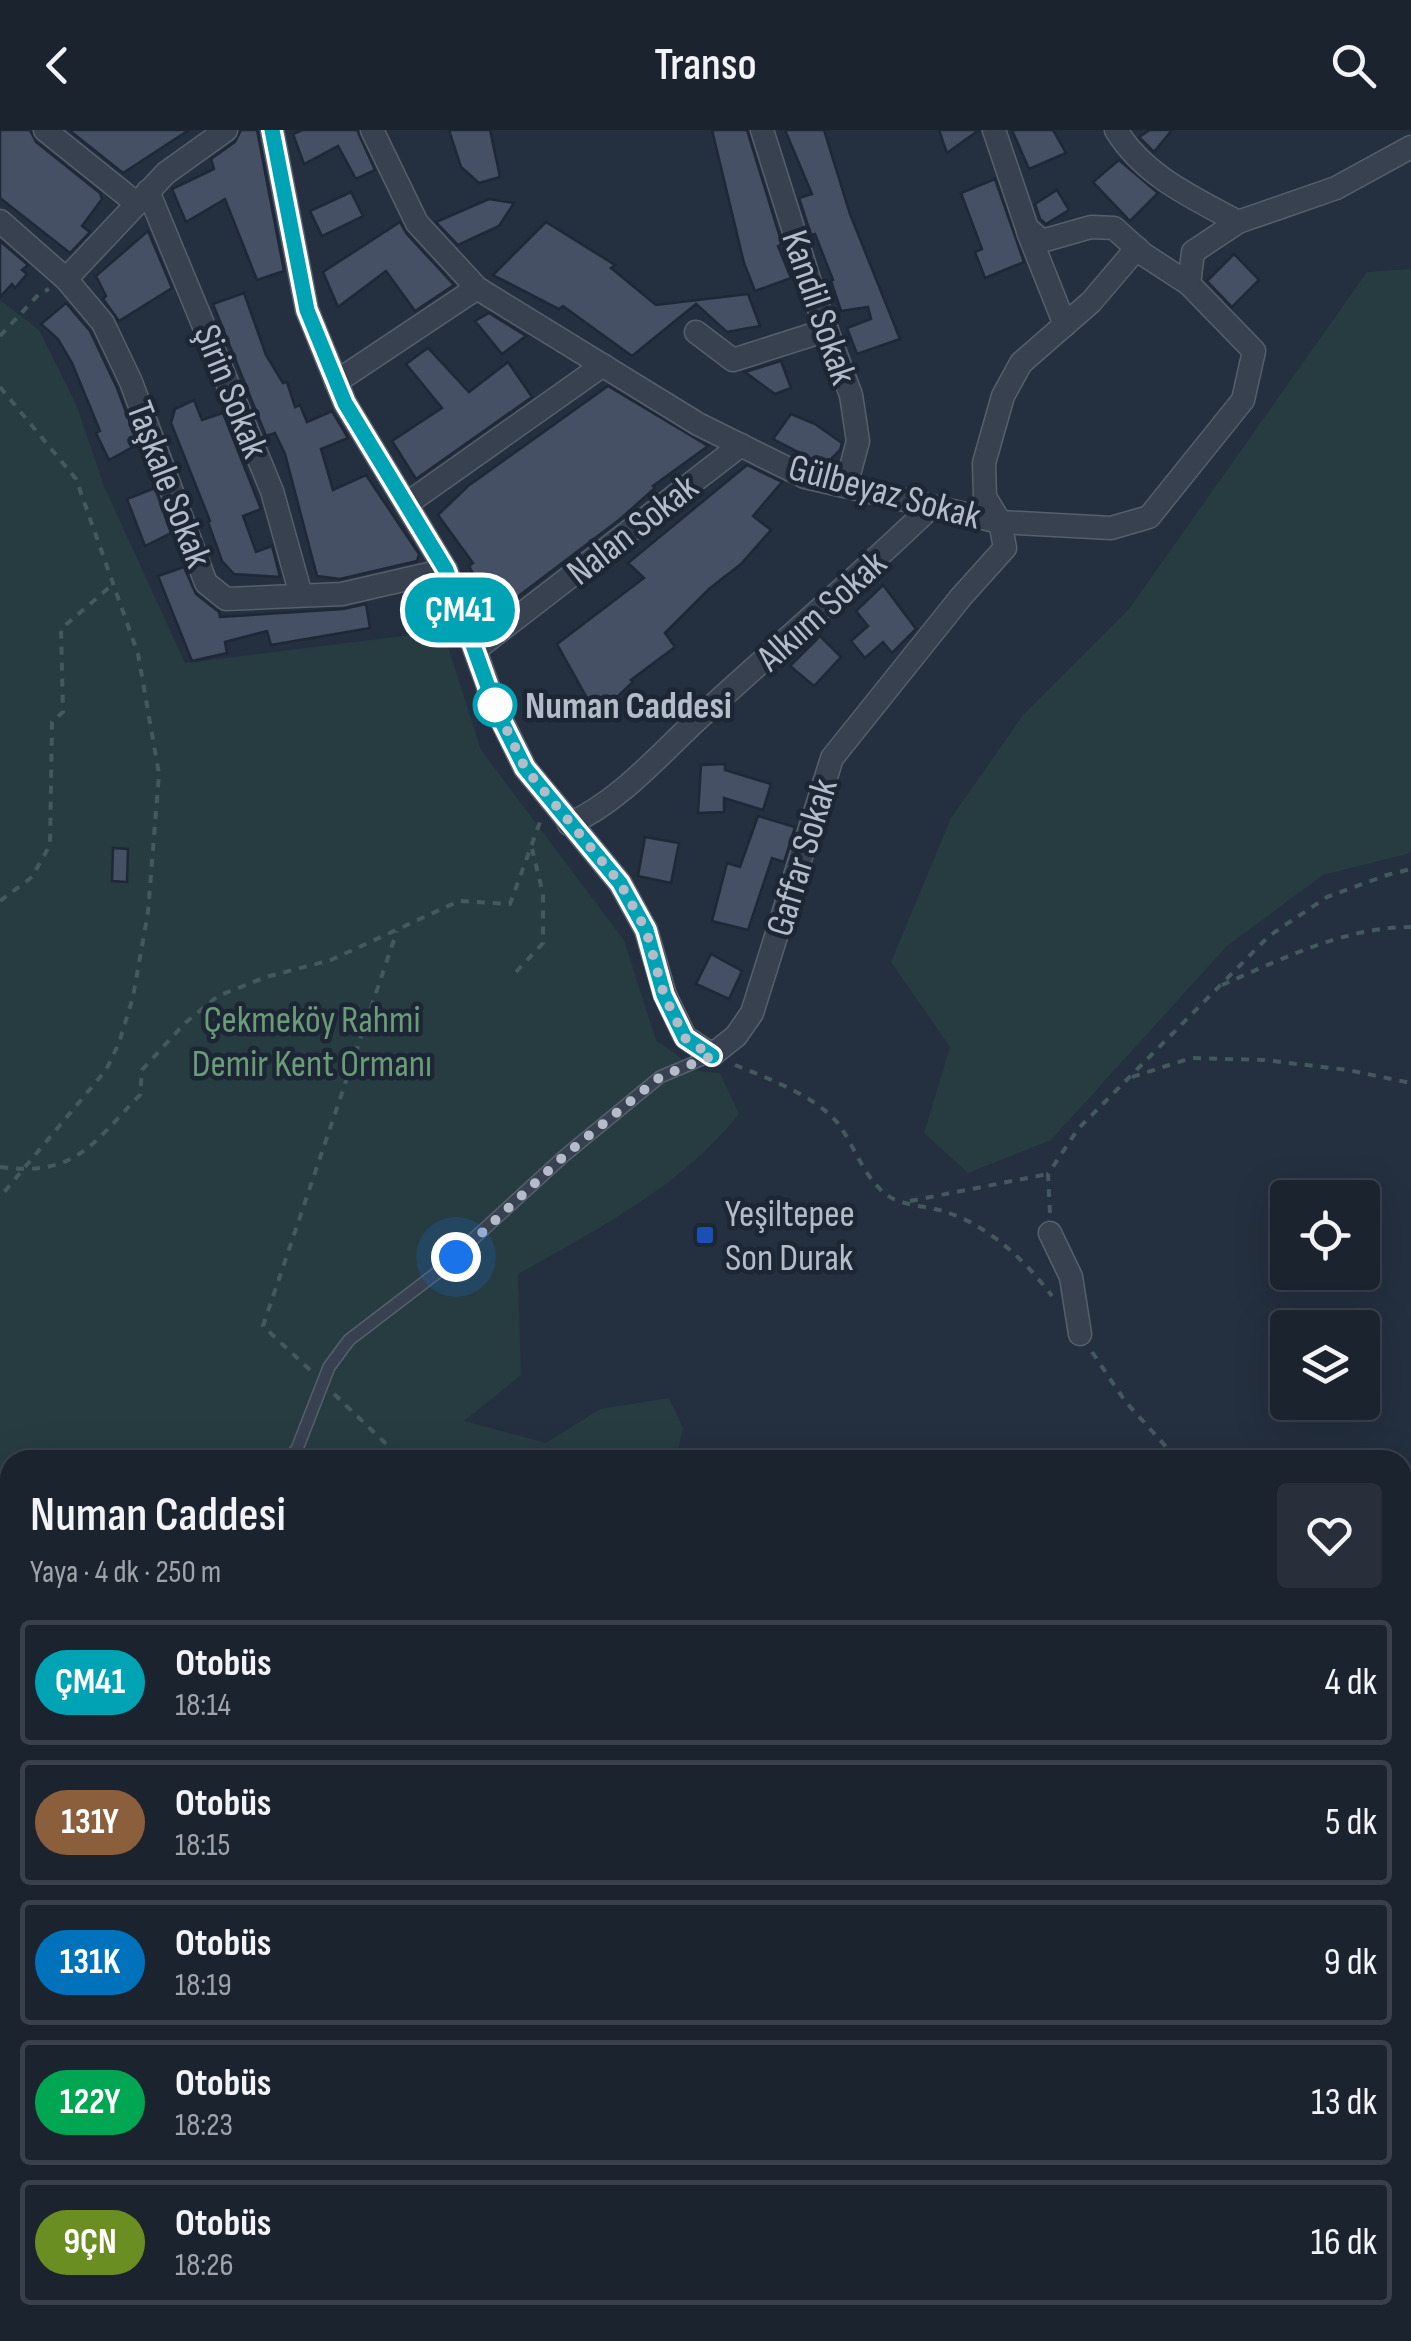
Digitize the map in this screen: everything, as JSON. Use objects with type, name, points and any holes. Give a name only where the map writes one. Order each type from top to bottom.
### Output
[{"type":"street","points":[[45,130],[142,197]]},
{"type":"street","points":[[66,279],[166,173],[226,130]]},
{"type":"street","points":[[272,130],[307,310],[345,403],[446,570],[497,712],[525,768],[620,883],[646,930],[664,995],[685,1038],[712,1056]]},
{"type":"street","name":"Gülbeyaz Sokak","points":[[372,130],[418,223],[478,288],[698,424],[805,477],[1000,522],[1112,528],[1149,517],[1243,400],[1254,350],[1189,284]]},
{"type":"street","name":"Kandil Sokak","points":[[762,130],[851,395],[858,441],[846,486]]},
{"type":"street","points":[[994,130],[1065,325]]},
{"type":"street","points":[[1116,130],[1128,148],[1168,184],[1238,222]]},
{"type":"street","points":[[1027,228],[1042,241],[1091,227],[1114,228],[1189,284],[1193,252],[1238,222],[1336,188],[1411,147]]},
{"type":"street","name":"Şirin Sokak","points":[[142,197],[272,491],[302,595]]},
{"type":"street","name":"Taşkale Sokak","points":[[0,220],[66,279],[103,323],[132,382],[206,582],[226,599],[342,594],[446,570]]},
{"type":"street","points":[[1000,522],[985,497],[984,463],[1004,396],[1021,363],[1091,302],[1137,248]]},
{"type":"street","points":[[336,382],[478,288]]},
{"type":"street","points":[[696,332],[733,360],[827,330]]},
{"type":"street","points":[[408,503],[602,365]]},
{"type":"street","name":"Nalan Sokak","points":[[475,650],[741,445]]},
{"type":"street","name":"Alkıım Sokak","points":[[569,824],[591,814],[675,742],[840,595],[932,506]]},
{"type":"street","name":"Gaffar Sokak","points":[[712,1056],[736,1036],[752,1013],[832,758],[1005,548],[1000,522]]},
{"type":"street","points":[[1050,1233],[1070,1277],[1080,1334]]},
{"type":"lane","points":[[297,1450],[329,1367],[349,1340],[434,1275],[564,1156],[660,1077],[712,1056]]},
{"type":"path","points":[[0,336],[39,294],[66,279]]},
{"type":"path","points":[[0,387],[76,478],[138,654],[159,774],[148,912],[133,998],[106,1070],[0,1197]]},
{"type":"path","points":[[0,901],[32,877],[50,846],[52,722],[63,712],[61,629],[113,584]]},
{"type":"path","points":[[0,1167],[23,1170],[67,1164],[140,1095],[142,1070],[185,1023],[218,996],[266,977],[331,960],[460,901],[510,904],[549,799]]},
{"type":"path","points":[[516,972],[544,944],[542,894],[531,846]]},
{"type":"path","points":[[1050,1233],[1048,1174],[1078,1129],[1217,987],[1268,936],[1327,897],[1411,870]]},
{"type":"path","points":[[1217,987],[1307,948],[1381,927],[1411,927]]},
{"type":"path","points":[[393,1450],[263,1326],[397,930]]},
{"type":"path","points":[[712,1056],[800,1094],[838,1122],[862,1164],[888,1197],[949,1212],[981,1228],[1031,1268],[1125,1401],[1169,1450]]},
{"type":"path","points":[[1128,1078],[1191,1058],[1264,1060],[1411,1083]]},
{"type":"path","points":[[907,1201],[1048,1174]]},
{"type":"green space","points":[[1411,269],[1411,853],[1323,875],[1227,946],[1051,1140],[968,1173],[924,1133],[950,1047],[891,962],[951,818],[1023,715],[1129,609],[1367,272]]},
{"type":"green space","name":"Çekmeköy Rahmi Demir Kent Ormanı","points":[[0,300],[39,330],[76,404],[104,486],[185,663],[443,631],[481,750],[624,940],[656,1040],[699,1071],[720,1073],[739,1114],[665,1185],[518,1274],[521,1375],[464,1421],[546,1443],[600,1409],[669,1398],[683,1428],[678,1450],[0,1450]]},
{"type":"building","points":[[0,130],[30,130],[36,142],[100,193],[102,199],[82,226],[90,232],[70,253],[0,198]]},
{"type":"building","points":[[69,130],[189,130],[123,173]]},
{"type":"building","points":[[241,130],[257,130],[284,271],[257,280],[225,199],[186,222],[172,189],[214,169],[211,159],[235,142]]},
{"type":"building","points":[[302,130],[357,130],[375,170],[356,179],[338,146],[304,164],[293,134]]},
{"type":"building","points":[[449,130],[490,130],[500,177],[479,183],[461,167]]},
{"type":"building","points":[[712,130],[747,130],[782,244],[778,246],[791,278],[755,291],[744,263]]},
{"type":"building","points":[[785,130],[824,130],[850,214],[900,339],[857,354],[847,328],[871,319],[868,307],[841,311],[833,280],[815,234],[811,235],[799,198],[812,194]]},
{"type":"building","points":[[939,130],[979,130],[947,153]]},
{"type":"building","points":[[1012,130],[1053,130],[1066,153],[1029,169]]},
{"type":"building","points":[[1150,130],[1172,130],[1154,152],[1139,137]]},
{"type":"building","points":[[1119,160],[1158,193],[1130,221],[1093,182]]},
{"type":"building","points":[[995,179],[1024,262],[985,278],[975,252],[982,249],[961,193]]},
{"type":"building","points":[[1057,190],[1069,210],[1046,224],[1035,204]]},
{"type":"building","points":[[351,192],[363,216],[322,236],[310,211]]},
{"type":"building","points":[[489,199],[514,203],[499,226],[458,245],[436,222]]},
{"type":"building","points":[[400,222],[454,285],[415,311],[386,271],[338,307],[323,272]]},
{"type":"building","points":[[546,222],[615,265],[611,268],[656,305],[748,294],[760,326],[727,332],[696,304],[632,356],[563,306],[559,309],[493,275]]},
{"type":"building","points":[[148,231],[172,288],[119,321],[103,299],[106,296],[96,276]]},
{"type":"building","points":[[0,241],[28,265],[22,270],[27,274],[15,288],[12,284],[0,297]]},
{"type":"building","points":[[1234,254],[1259,280],[1232,307],[1207,281]]},
{"type":"building","points":[[244,293],[266,355],[283,383],[287,382],[295,407],[300,405],[307,422],[332,411],[348,438],[321,449],[333,490],[366,475],[419,554],[417,561],[340,579],[317,576],[285,454],[275,433],[266,436],[213,304]]},
{"type":"building","points":[[66,303],[90,331],[138,444],[109,460],[72,363],[58,339],[41,324]]},
{"type":"building","points":[[489,313],[526,336],[502,354],[475,321]]},
{"type":"building","points":[[428,348],[469,392],[508,362],[532,397],[416,479],[392,441],[442,408],[406,364]]},
{"type":"building","points":[[781,361],[791,388],[775,394],[745,372]]},
{"type":"building","points":[[608,386],[708,446],[495,614],[469,566],[473,563],[438,515],[468,486]]},
{"type":"building","points":[[194,400],[202,420],[223,413],[261,509],[243,516],[256,552],[272,546],[280,577],[234,574],[222,561],[171,423],[175,409]]},
{"type":"building","points":[[791,414],[815,424],[842,443],[840,450],[831,459],[816,461],[773,439]]},
{"type":"building","points":[[747,465],[782,482],[753,516],[771,530],[741,564],[709,589],[665,633],[675,647],[631,680],[597,716],[557,644],[644,578],[628,563]]},
{"type":"building","points":[[155,488],[171,533],[145,546],[127,499]]},
{"type":"building","points":[[184,567],[196,594],[220,617],[366,604],[370,628],[271,645],[267,631],[225,642],[227,653],[192,661],[158,576]]},
{"type":"building","points":[[883,585],[916,629],[892,653],[883,642],[865,658],[851,641],[868,626],[856,611]]},
{"type":"building","points":[[820,636],[841,657],[814,686],[790,666]]},
{"type":"building","points":[[725,764],[725,770],[771,784],[763,810],[724,798],[724,812],[698,813],[701,765]]},
{"type":"building","points":[[758,816],[795,827],[784,862],[772,858],[748,930],[712,921],[727,863],[740,867]]},
{"type":"building","points":[[645,837],[679,843],[671,883],[638,876]]},
{"type":"building","points":[[113,848],[128,849],[127,882],[112,881]]},
{"type":"building","points":[[711,954],[742,971],[729,999],[696,984]]},
{"type":"bus line","name":"ÇM41","points":[[272,130],[307,310],[345,403],[446,570],[497,712],[525,768],[620,883],[646,930],[664,995],[685,1038],[712,1056]]},
{"type":"place","name":"Numan Caddesi","points":[[495,705]]},
{"type":"place","name":"Yeşiltepee Son Durak","points":[[705,1235]]},
{"type":"route","points":[[456,1257],[564,1156],[660,1077],[712,1056],[685,1038],[664,995],[646,930],[620,883],[525,768],[495,705]]}]
